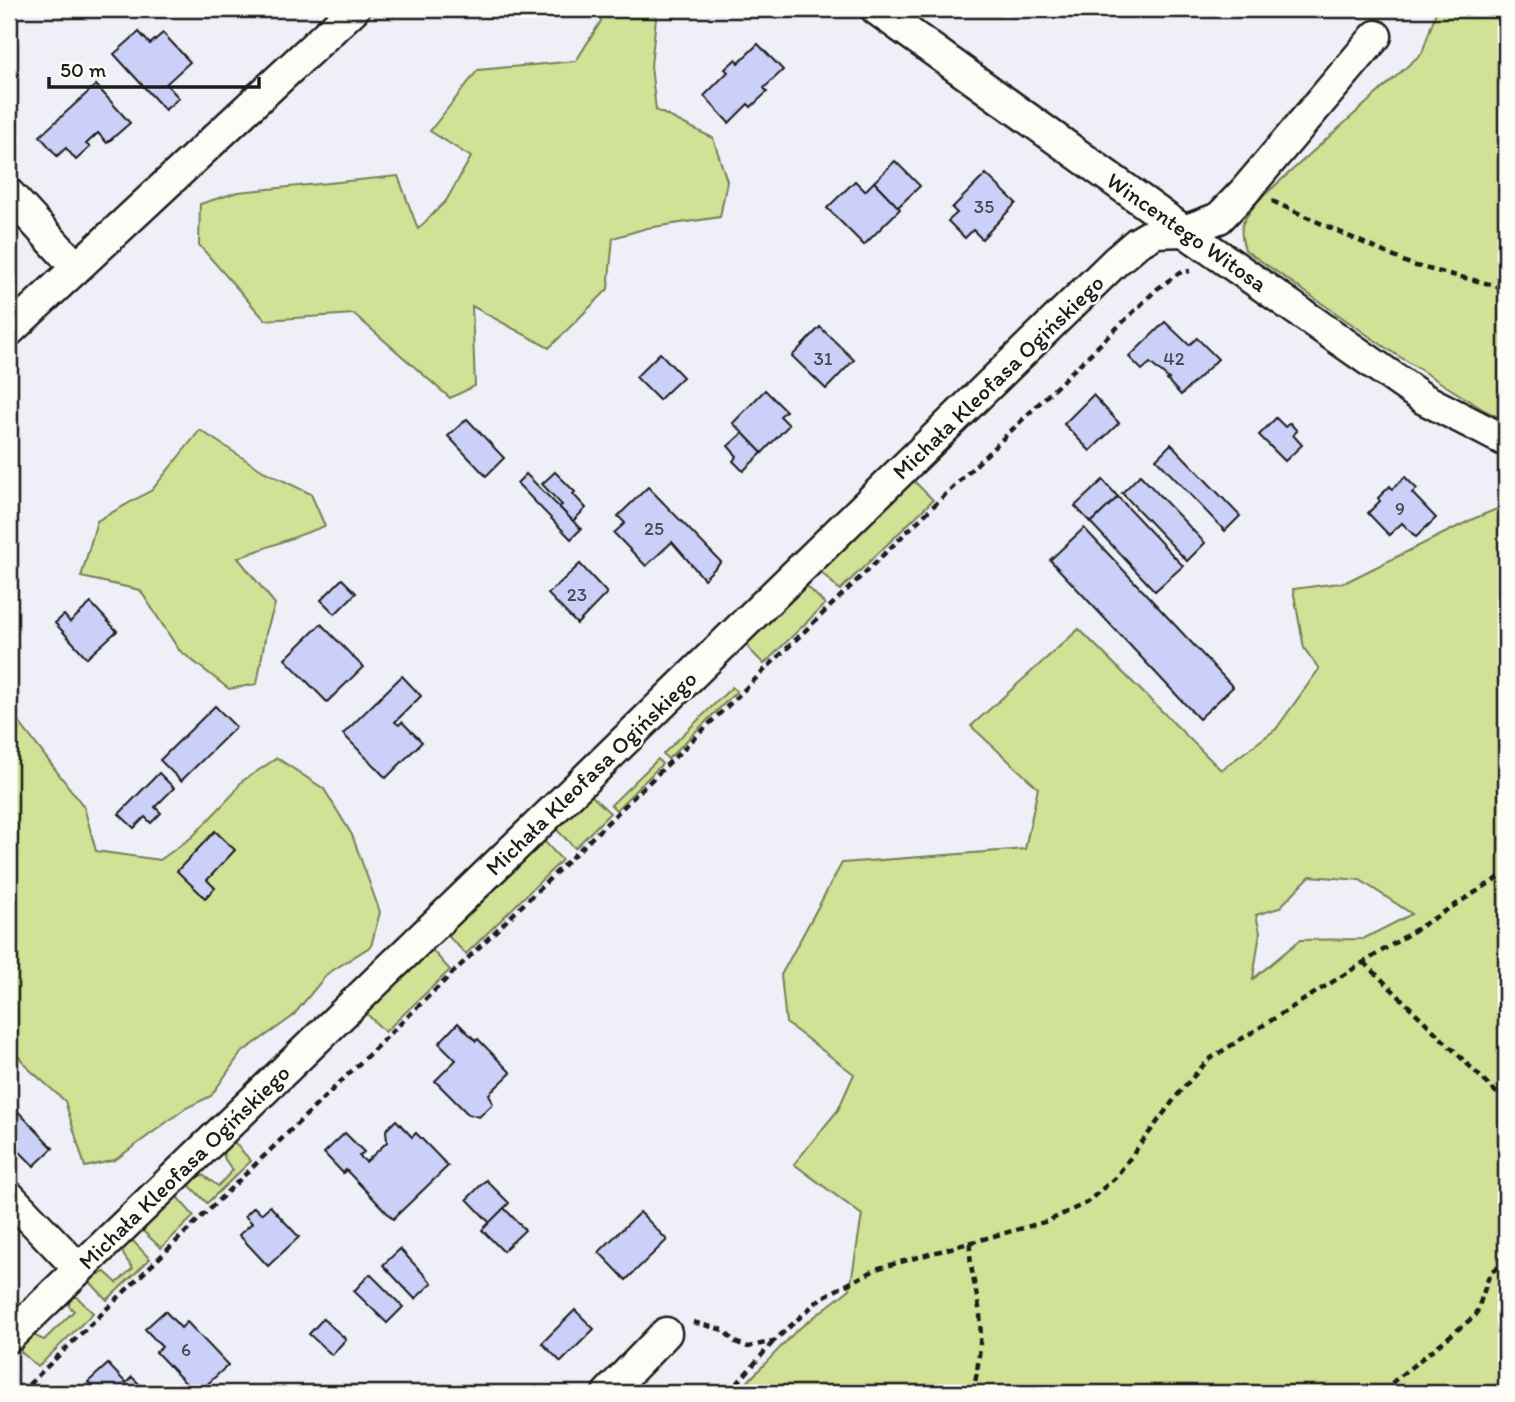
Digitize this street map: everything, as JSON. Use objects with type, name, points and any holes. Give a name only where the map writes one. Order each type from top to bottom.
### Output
[{"type":"street","points":[[9,331],[354,9]]},
{"type":"street","name":"Wincentego Witosa","points":[[876,9],[1184,231],[1424,399],[1506,441]]},
{"type":"street","name":"Michała Kleofasa Ogińskiego","points":[[9,1337],[635,732],[1116,261],[1137,243],[1156,232],[1184,231],[1219,218],[1376,36]]},
{"type":"street","points":[[9,194],[76,267]]},
{"type":"street","points":[[9,1196],[79,1269]]},
{"type":"street","points":[[608,1393],[666,1333]]},
{"type":"path","points":[[1244,192],[1266,198],[1412,265],[1506,288]]},
{"type":"path","points":[[20,1393],[1157,289],[1179,272],[1232,263]]},
{"type":"path","points":[[729,1393],[774,1341],[821,1298],[879,1268],[1048,1221],[1086,1202],[1115,1178],[1179,1093],[1208,1060],[1506,873]]},
{"type":"path","points":[[1364,962],[1506,1102]]},
{"type":"path","points":[[970,1243],[970,1264],[980,1316],[977,1374],[973,1393]]},
{"type":"path","points":[[1384,1393],[1394,1381],[1476,1315],[1490,1273],[1506,1262]]},
{"type":"path","points":[[666,1333],[694,1322],[723,1329],[735,1342],[748,1347],[774,1341]]},
{"type":"green space","points":[[597,9],[657,9],[651,66],[656,110],[713,138],[727,181],[720,217],[647,228],[613,238],[608,289],[549,348],[472,306],[475,386],[450,398],[354,314],[265,320],[199,245],[200,204],[238,192],[398,176],[418,229],[446,201],[471,157],[430,131],[478,70],[576,61],[601,21]]},
{"type":"green space","points":[[1437,9],[1506,9],[1506,421],[1389,350],[1245,250],[1243,241],[1243,223],[1259,200],[1422,53]]},
{"type":"green space","points":[[200,430],[263,471],[311,494],[325,526],[238,558],[275,604],[266,633],[257,684],[229,689],[179,650],[140,590],[81,577],[97,521],[152,490]]},
{"type":"green space","points":[[910,482],[915,482],[933,500],[840,590],[822,573],[822,566]]},
{"type":"green space","points":[[1506,505],[1506,1393],[737,1393],[796,1331],[850,1289],[862,1215],[794,1164],[838,1110],[854,1074],[786,1023],[781,975],[842,863],[1025,849],[1038,788],[971,726],[1079,629],[1221,770],[1276,729],[1319,669],[1304,648],[1293,589],[1346,582]],"holes":[[[1310,876],[1360,880],[1412,914],[1363,939],[1300,940],[1253,979],[1260,932],[1256,915],[1279,908]]]},
{"type":"green space","points":[[801,587],[808,587],[825,604],[764,664],[749,649],[747,640]]},
{"type":"green space","points":[[732,687],[737,691],[668,759],[663,754]]},
{"type":"green space","points":[[9,709],[84,807],[96,851],[160,860],[192,837],[241,782],[277,758],[324,789],[352,835],[380,912],[371,946],[327,974],[292,1017],[241,1053],[211,1096],[186,1108],[115,1160],[85,1167],[65,1101],[29,1069],[9,1045]]},
{"type":"green space","points":[[658,759],[662,764],[616,810],[611,805]]},
{"type":"green space","points":[[590,794],[610,813],[575,848],[554,827]]},
{"type":"green space","points":[[542,839],[562,860],[466,954],[448,936],[447,930]]},
{"type":"green space","points":[[426,951],[433,951],[450,970],[385,1032],[367,1014],[367,1008]]},
{"type":"green space","points":[[235,1143],[251,1161],[207,1203],[190,1186],[192,1178],[203,1175],[218,1186],[233,1170],[224,1158],[224,1152],[227,1144]]},
{"type":"green space","points":[[171,1198],[178,1198],[194,1216],[161,1248],[144,1232],[144,1224]]},
{"type":"green space","points":[[130,1241],[150,1259],[107,1300],[91,1283],[91,1277],[105,1272],[117,1283],[133,1268],[123,1251]]},
{"type":"green space","points":[[70,1297],[77,1297],[93,1313],[38,1367],[21,1352],[21,1345],[33,1335],[44,1340],[74,1311],[69,1306]]},
{"type":"building","points":[[139,32],[150,44],[163,33],[190,62],[166,84],[179,98],[165,110],[114,54]]},
{"type":"building","points":[[758,44],[783,70],[764,88],[767,92],[751,107],[748,104],[729,123],[704,96],[728,72],[725,69],[736,59],[738,63]]},
{"type":"building","points":[[96,85],[130,123],[107,143],[98,133],[86,144],[90,147],[76,160],[66,148],[57,156],[40,136]]},
{"type":"building","points":[[895,161],[920,186],[898,207],[874,182]]},
{"type":"building","points":[[986,174],[1016,203],[982,239],[973,230],[965,238],[948,221],[957,213],[952,208]]},
{"type":"building","points":[[855,181],[865,191],[874,182],[900,209],[864,245],[827,208]]},
{"type":"building","points":[[1165,322],[1189,345],[1197,338],[1218,359],[1181,395],[1167,380],[1169,379],[1150,363],[1142,370],[1129,357]]},
{"type":"building","points":[[820,327],[854,360],[826,389],[792,356]]},
{"type":"building","points":[[660,353],[683,377],[659,400],[636,377]]},
{"type":"building","points":[[765,390],[786,411],[780,416],[789,425],[762,453],[733,423]]},
{"type":"building","points":[[1093,395],[1119,423],[1090,451],[1064,424]]},
{"type":"building","points":[[1276,418],[1285,427],[1290,423],[1297,431],[1293,435],[1302,445],[1285,461],[1259,435]]},
{"type":"building","points":[[467,419],[504,458],[486,476],[448,436]]},
{"type":"building","points":[[743,433],[762,453],[743,471],[733,461],[737,456],[728,446]]},
{"type":"building","points":[[1171,444],[1240,516],[1225,531],[1156,459]]},
{"type":"building","points":[[555,472],[575,492],[573,494],[586,508],[573,521],[542,484]]},
{"type":"building","points":[[526,474],[581,529],[571,539],[517,483]]},
{"type":"building","points":[[1140,475],[1205,543],[1187,561],[1122,493]]},
{"type":"building","points":[[1405,477],[1417,489],[1412,493],[1436,518],[1416,537],[1402,523],[1389,535],[1368,513],[1390,486],[1392,489]]},
{"type":"building","points":[[1103,480],[1118,497],[1091,523],[1075,506]]},
{"type":"building","points":[[648,487],[721,562],[704,579],[672,542],[646,566],[614,533],[625,523],[618,516]]},
{"type":"building","points":[[1118,497],[1183,566],[1155,591],[1091,523]]},
{"type":"building","points":[[1084,528],[1233,687],[1199,719],[1050,560]]},
{"type":"building","points":[[580,564],[607,593],[577,624],[548,594]]},
{"type":"building","points":[[342,579],[356,593],[335,614],[321,600]]},
{"type":"building","points":[[91,603],[117,631],[87,658],[55,623],[64,615],[70,622]]},
{"type":"building","points":[[321,624],[363,667],[327,702],[285,659]]},
{"type":"building","points":[[402,676],[421,696],[395,722],[399,725],[402,722],[422,742],[386,778],[343,734]]},
{"type":"building","points":[[215,706],[236,727],[181,781],[160,760]]},
{"type":"building","points":[[159,773],[174,788],[155,807],[161,813],[151,823],[145,817],[134,828],[119,814]]},
{"type":"building","points":[[215,831],[235,850],[207,880],[215,888],[205,898],[177,871]]},
{"type":"building","points":[[458,1023],[511,1073],[489,1094],[493,1104],[479,1117],[468,1114],[435,1081],[456,1060],[439,1043]]},
{"type":"building","points":[[9,1102],[53,1148],[34,1166],[15,1147],[9,1153]]},
{"type":"building","points":[[396,1120],[412,1137],[416,1133],[448,1166],[393,1219],[346,1170],[343,1173],[324,1153],[345,1133],[364,1152],[359,1156],[366,1162],[387,1142],[386,1130]]},
{"type":"building","points":[[486,1180],[509,1203],[490,1223],[467,1199]]},
{"type":"building","points":[[270,1206],[299,1237],[268,1266],[239,1235],[252,1223],[245,1216],[254,1207],[261,1214]]},
{"type":"building","points":[[504,1208],[525,1230],[503,1251],[482,1230]]},
{"type":"building","points":[[640,1212],[667,1240],[626,1280],[599,1252]]},
{"type":"building","points":[[400,1249],[432,1283],[415,1299],[383,1265]]},
{"type":"building","points":[[370,1274],[403,1307],[387,1323],[354,1291]]},
{"type":"building","points":[[575,1310],[594,1329],[561,1362],[542,1343]]},
{"type":"building","points":[[165,1311],[181,1328],[187,1322],[228,1365],[198,1393],[156,1352],[162,1347],[145,1329]]},
{"type":"building","points":[[323,1319],[346,1339],[332,1355],[309,1334]]},
{"type":"building","points":[[108,1364],[126,1383],[132,1377],[148,1393],[99,1393],[88,1382]]}]
